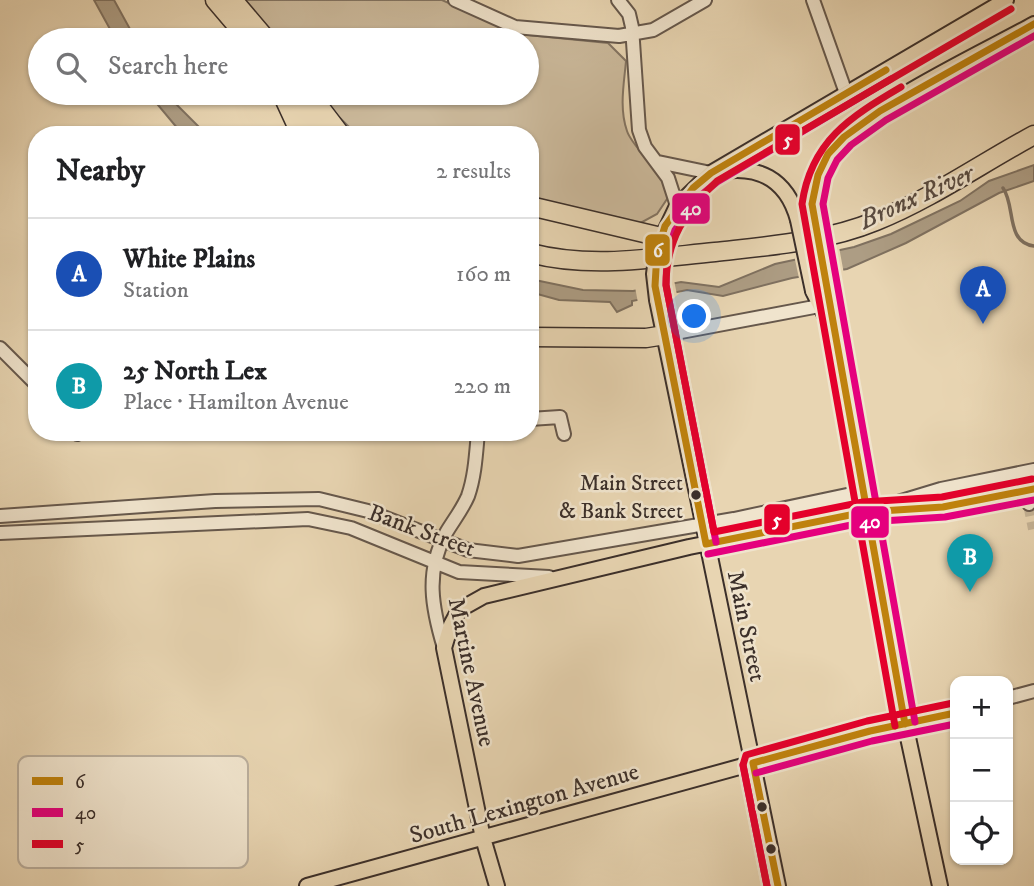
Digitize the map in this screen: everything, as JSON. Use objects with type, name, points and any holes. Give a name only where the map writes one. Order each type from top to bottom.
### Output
[{"type":"highway","points":[[215,0],[239,28]]},
{"type":"highway","points":[[233,0],[257,28]]},
{"type":"highway","points":[[287,105],[297,126]]},
{"type":"highway","points":[[301,105],[318,126]]},
{"type":"highway","points":[[318,105],[334,126]]},
{"type":"highway","points":[[320,105],[342,126]]},
{"type":"highway","points":[[539,255],[576,261],[616,262],[834,235],[898,211],[1034,135]]},
{"type":"highway","points":[[539,265],[565,270],[606,272],[763,256],[836,244],[892,225],[1034,147]]},
{"type":"highway","points":[[539,209],[659,244]]},
{"type":"highway","points":[[539,338],[646,338],[665,335]]},
{"type":"main road","points":[[659,244],[677,206],[711,173],[1006,0]]},
{"type":"main road","points":[[940,886],[905,724],[826,305],[828,288],[814,217],[813,197],[818,175],[828,154],[844,137],[908,94],[1034,24]]},
{"type":"main road","points":[[711,173],[740,170],[771,178],[789,195],[798,220],[813,291],[826,305]]},
{"type":"main road","name":"Main Street","points":[[659,244],[654,274],[657,300],[778,886]]},
{"type":"main road","name":"Bank Street","points":[[553,577],[865,512]]},
{"type":"main road","points":[[444,648],[454,618],[464,605],[484,596],[553,577]]},
{"type":"main road","name":"Martine Avenue","points":[[444,648],[483,838],[497,886]]},
{"type":"main road","name":"South Lexington Avenue","points":[[307,886],[870,731],[905,724]]},
{"type":"street","points":[[455,0],[494,19],[523,28]]},
{"type":"street","points":[[618,0],[629,14],[634,35],[637,124],[642,142],[668,178],[677,206]]},
{"type":"street","points":[[539,30],[634,35],[653,30],[705,0]]},
{"type":"street","points":[[813,0],[846,93]]},
{"type":"street","points":[[658,162],[711,173]]},
{"type":"street","points":[[665,335],[826,305]]},
{"type":"street","points":[[0,348],[28,376]]},
{"type":"street","points":[[539,418],[560,417],[564,434]]},
{"type":"street","name":"Martine Avenue","points":[[444,648],[433,614],[434,562],[468,495],[477,441]]},
{"type":"street","points":[[1028,471],[1027,497],[943,507],[865,512],[941,489],[1028,471]]},
{"type":"street","name":"Bank Street","points":[[0,516],[296,498],[338,502],[368,511],[468,550],[518,556],[703,524],[861,492]]},
{"type":"street","name":"Bank Street","points":[[0,533],[288,518],[351,528],[434,562],[479,575],[553,577]]},
{"type":"street","points":[[1028,693],[1034,681]]},
{"type":"street","points":[[905,724],[950,714]]},
{"type":"shaded area","points":[[94,0],[114,0],[129,28],[109,28]]},
{"type":"shaded area","points":[[240,0],[442,0],[505,28],[264,28]]},
{"type":"shaded area","points":[[539,36],[608,43],[626,61],[623,105],[627,131],[664,182],[667,199],[657,214],[635,226],[539,203],[539,126],[348,126],[327,105],[539,105]]},
{"type":"shaded area","points":[[158,105],[177,105],[198,126],[176,126]]},
{"type":"shaded area","points":[[1034,165],[1034,181],[999,193],[906,243],[847,269],[792,278],[723,296],[687,290],[632,301],[632,305],[617,312],[610,302],[559,300],[539,294],[539,281],[583,290],[633,291],[681,282],[719,287],[775,264],[854,247],[891,234],[960,201],[989,181]]},
{"type":"pier","points":[[839,247],[844,274],[800,283],[794,255]]},
{"type":"pier","points":[[674,280],[677,295],[638,303],[635,287]]},
{"type":"waterway","points":[[1003,188],[1015,231],[1025,243],[1034,246]]},
{"type":"tunnel","points":[[1029,504],[1034,529]]},
{"type":"transit line","name":"5","points":[[1011,9],[717,181],[687,215],[680,228],[669,254],[666,285],[714,532],[863,502],[942,497],[1032,479]]},
{"type":"transit line","name":"6","points":[[905,724],[812,204],[818,175],[828,154],[844,137],[880,111],[1034,24]]},
{"type":"transit line","name":"40","points":[[915,722],[823,204],[828,178],[837,160],[851,145],[886,120],[1034,36]]},
{"type":"transit line","name":"6","points":[[706,544],[655,286],[657,252],[665,226],[693,188],[711,173],[886,70]]},
{"type":"transit line","name":"40","points":[[716,542],[666,285],[667,254],[675,230],[700,196],[717,182],[891,79]]},
{"type":"transit line","name":"5","points":[[895,726],[802,204],[814,163],[824,147],[836,133],[865,109],[901,87]]},
{"type":"transit line","name":"6","points":[[706,544],[865,512],[943,507],[1034,489]]},
{"type":"transit line","name":"40","points":[[708,554],[866,522],[945,517],[1034,500]]},
{"type":"transit line","name":"5","points":[[767,886],[743,765],[746,755],[867,721],[950,704]]},
{"type":"transit line","name":"6","points":[[753,763],[870,731],[950,714]]},
{"type":"transit line","name":"40","points":[[756,773],[872,741],[950,725]]},
{"type":"transit line","name":"6","points":[[753,763],[778,886]]},
{"type":"transit line","name":"40","points":[[743,765],[767,886]]},
{"type":"place","name":"White Plains","points":[[983,324]]},
{"type":"place","name":"Main Street & Bank Street","points":[[696,495]]},
{"type":"place","name":"25 North Lex","points":[[970,592]]},
{"type":"water label","name":"Bronx River","points":[[916,196]]}]
